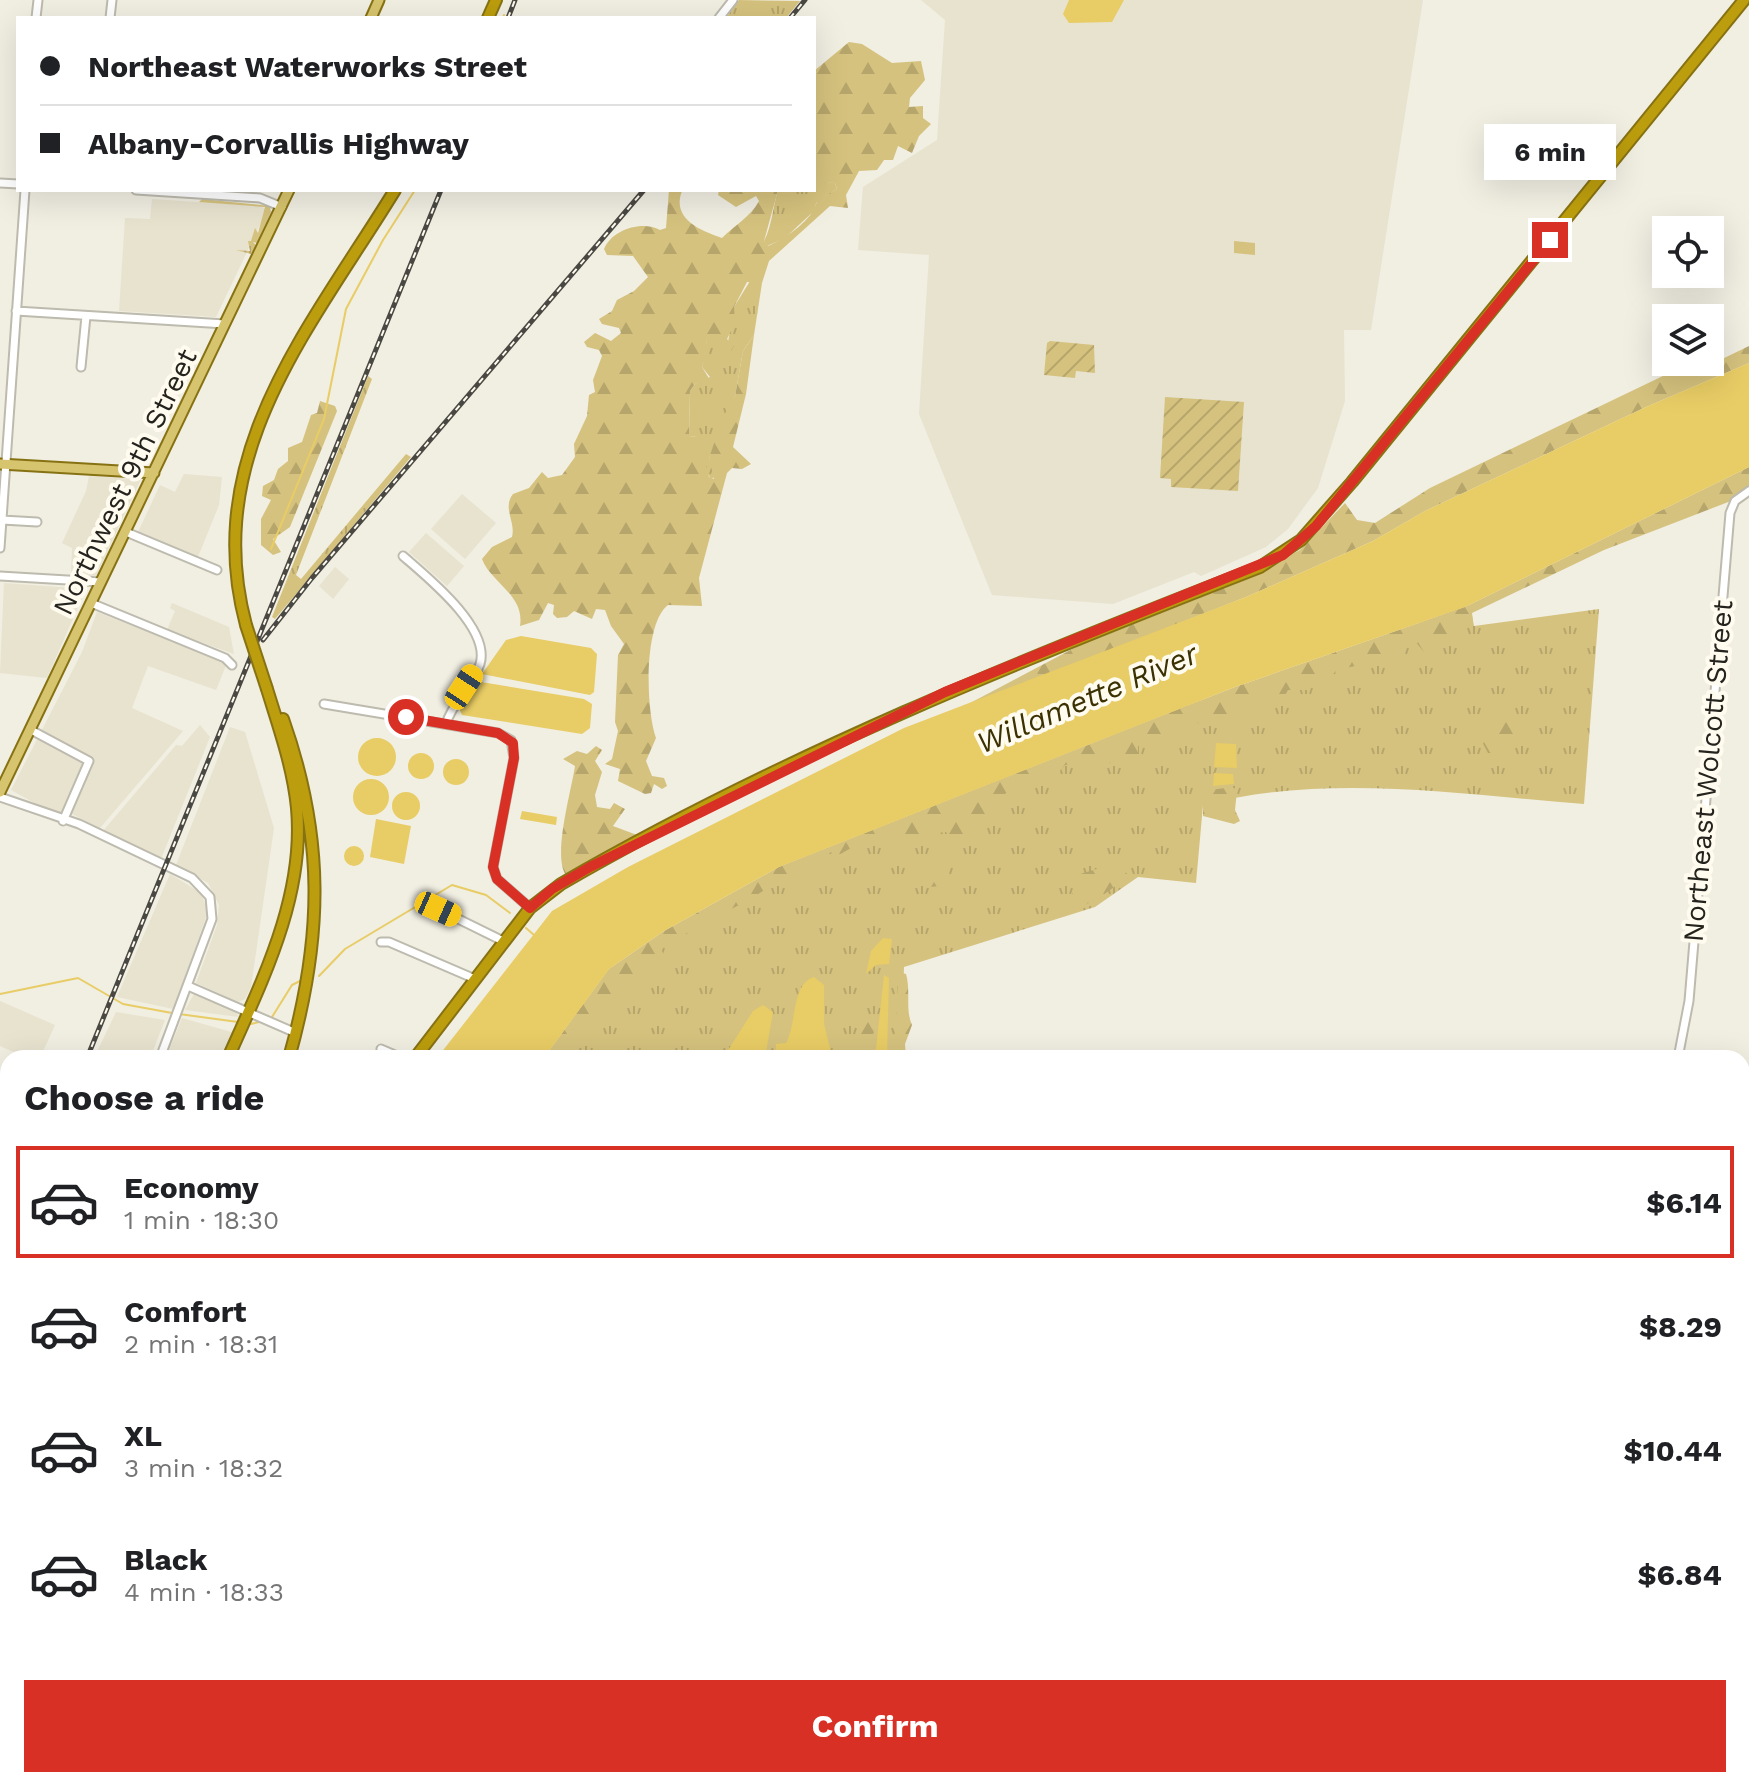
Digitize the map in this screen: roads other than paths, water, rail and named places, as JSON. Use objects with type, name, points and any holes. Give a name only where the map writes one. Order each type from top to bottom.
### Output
[{"type":"highway","points":[[421,1050],[530,908],[552,889],[590,867],[945,692],[1283,555],[1316,526],[1744,0]]},
{"type":"highway","points":[[231,1050],[280,931],[297,851],[292,774],[246,625],[236,578],[234,528],[242,471],[251,439],[290,359],[394,192]]},
{"type":"highway","points":[[267,689],[280,709],[301,774],[316,860],[312,955],[291,1050]]},
{"type":"main road","name":"Northwest 9th Street","points":[[0,795],[288,192]]},
{"type":"main road","points":[[2,464],[154,473]]},
{"type":"street","points":[[721,16],[733,0]]},
{"type":"street","points":[[0,548],[2,464],[25,192]]},
{"type":"street","points":[[167,192],[260,198],[282,207]]},
{"type":"street","points":[[16,311],[225,324]]},
{"type":"street","points":[[81,367],[86,316]]},
{"type":"street","name":"Northeast Wolcott Street","points":[[1680,1050],[1689,1001],[1730,513],[1735,501],[1749,491]]},
{"type":"street","points":[[2,520],[37,522]]},
{"type":"street","points":[[126,532],[217,570]]},
{"type":"street","points":[[403,556],[473,625],[479,643],[480,663],[451,706],[446,724]]},
{"type":"street","points":[[0,576],[101,582]]},
{"type":"street","points":[[91,603],[225,658],[232,665]]},
{"type":"street","points":[[324,704],[498,733],[513,743],[514,758],[493,867],[497,879],[530,908]]},
{"type":"street","points":[[31,730],[89,761],[63,821]]},
{"type":"street","points":[[0,795],[63,821],[79,824],[199,883],[210,897],[212,919],[163,1050]]},
{"type":"street","points":[[438,909],[503,941]]},
{"type":"street","points":[[381,942],[389,942],[475,979]]},
{"type":"street","points":[[188,986],[296,1033]]},
{"type":"water","points":[[1069,0],[1124,0],[1112,22],[1069,23],[1063,14]]},
{"type":"water","name":"Willamette River","points":[[1749,363],[1749,467],[1465,607],[1235,687],[779,867],[664,931],[609,969],[550,1050],[443,1050],[552,911],[628,867],[904,728],[1246,597],[1373,541],[1425,511],[1646,407]]},
{"type":"water","points":[[521,636],[591,648],[597,654],[594,692],[590,695],[482,674],[506,640]]},
{"type":"water","points":[[481,682],[584,699],[592,704],[590,728],[582,734],[462,715],[457,704]]},
{"type":"water","points":[[377,738],[390,744],[396,757],[390,770],[377,776],[364,770],[358,757],[364,744]]},
{"type":"water","points":[[1216,743],[1236,744],[1237,768],[1214,767]]},
{"type":"water","points":[[421,753],[430,757],[434,766],[430,775],[421,779],[412,775],[408,766],[412,757]]},
{"type":"water","points":[[456,759],[465,763],[469,772],[465,781],[456,785],[447,781],[443,772],[447,763]]},
{"type":"water","points":[[1214,773],[1233,774],[1234,784],[1213,786]]},
{"type":"water","points":[[371,779],[384,784],[389,797],[384,810],[371,815],[358,810],[353,797],[358,784]]},
{"type":"water","points":[[406,792],[416,796],[420,806],[416,816],[406,820],[396,816],[392,806],[396,796]]},
{"type":"water","points":[[522,811],[557,817],[556,825],[520,819]]},
{"type":"water","points":[[376,819],[411,826],[404,864],[370,857]]},
{"type":"water","points":[[350,846],[358,846],[364,856],[358,866],[350,866],[344,860],[344,852]]},
{"type":"water","points":[[883,938],[892,939],[889,964],[876,965],[866,974],[871,951]]},
{"type":"water","points":[[884,975],[889,978],[887,1050],[876,1050]]},
{"type":"water","points":[[814,977],[824,985],[824,1024],[830,1050],[776,1050],[776,1044],[786,1043],[798,996],[807,981]]},
{"type":"water","points":[[763,1005],[773,1012],[766,1050],[728,1050],[753,1011]]},
{"type":"waterway","points":[[271,549],[324,419],[346,309],[383,240],[414,192]]},
{"type":"waterway","points":[[319,976],[345,949],[452,885],[486,895],[510,913]]},
{"type":"waterway","points":[[526,928],[534,935]]},
{"type":"waterway","points":[[0,994],[78,978],[123,1004],[172,1013]]},
{"type":"waterway","points":[[272,1017],[292,985],[300,981]]},
{"type":"waterway","points":[[179,1014],[238,1022]]},
{"type":"waterway","points":[[251,1024],[259,1022]]},
{"type":"railway","points":[[509,16],[515,0]]},
{"type":"railway","points":[[792,16],[805,0]]},
{"type":"railway","points":[[90,1050],[440,192]]},
{"type":"railway","points":[[263,640],[312,578],[642,192]]}]
